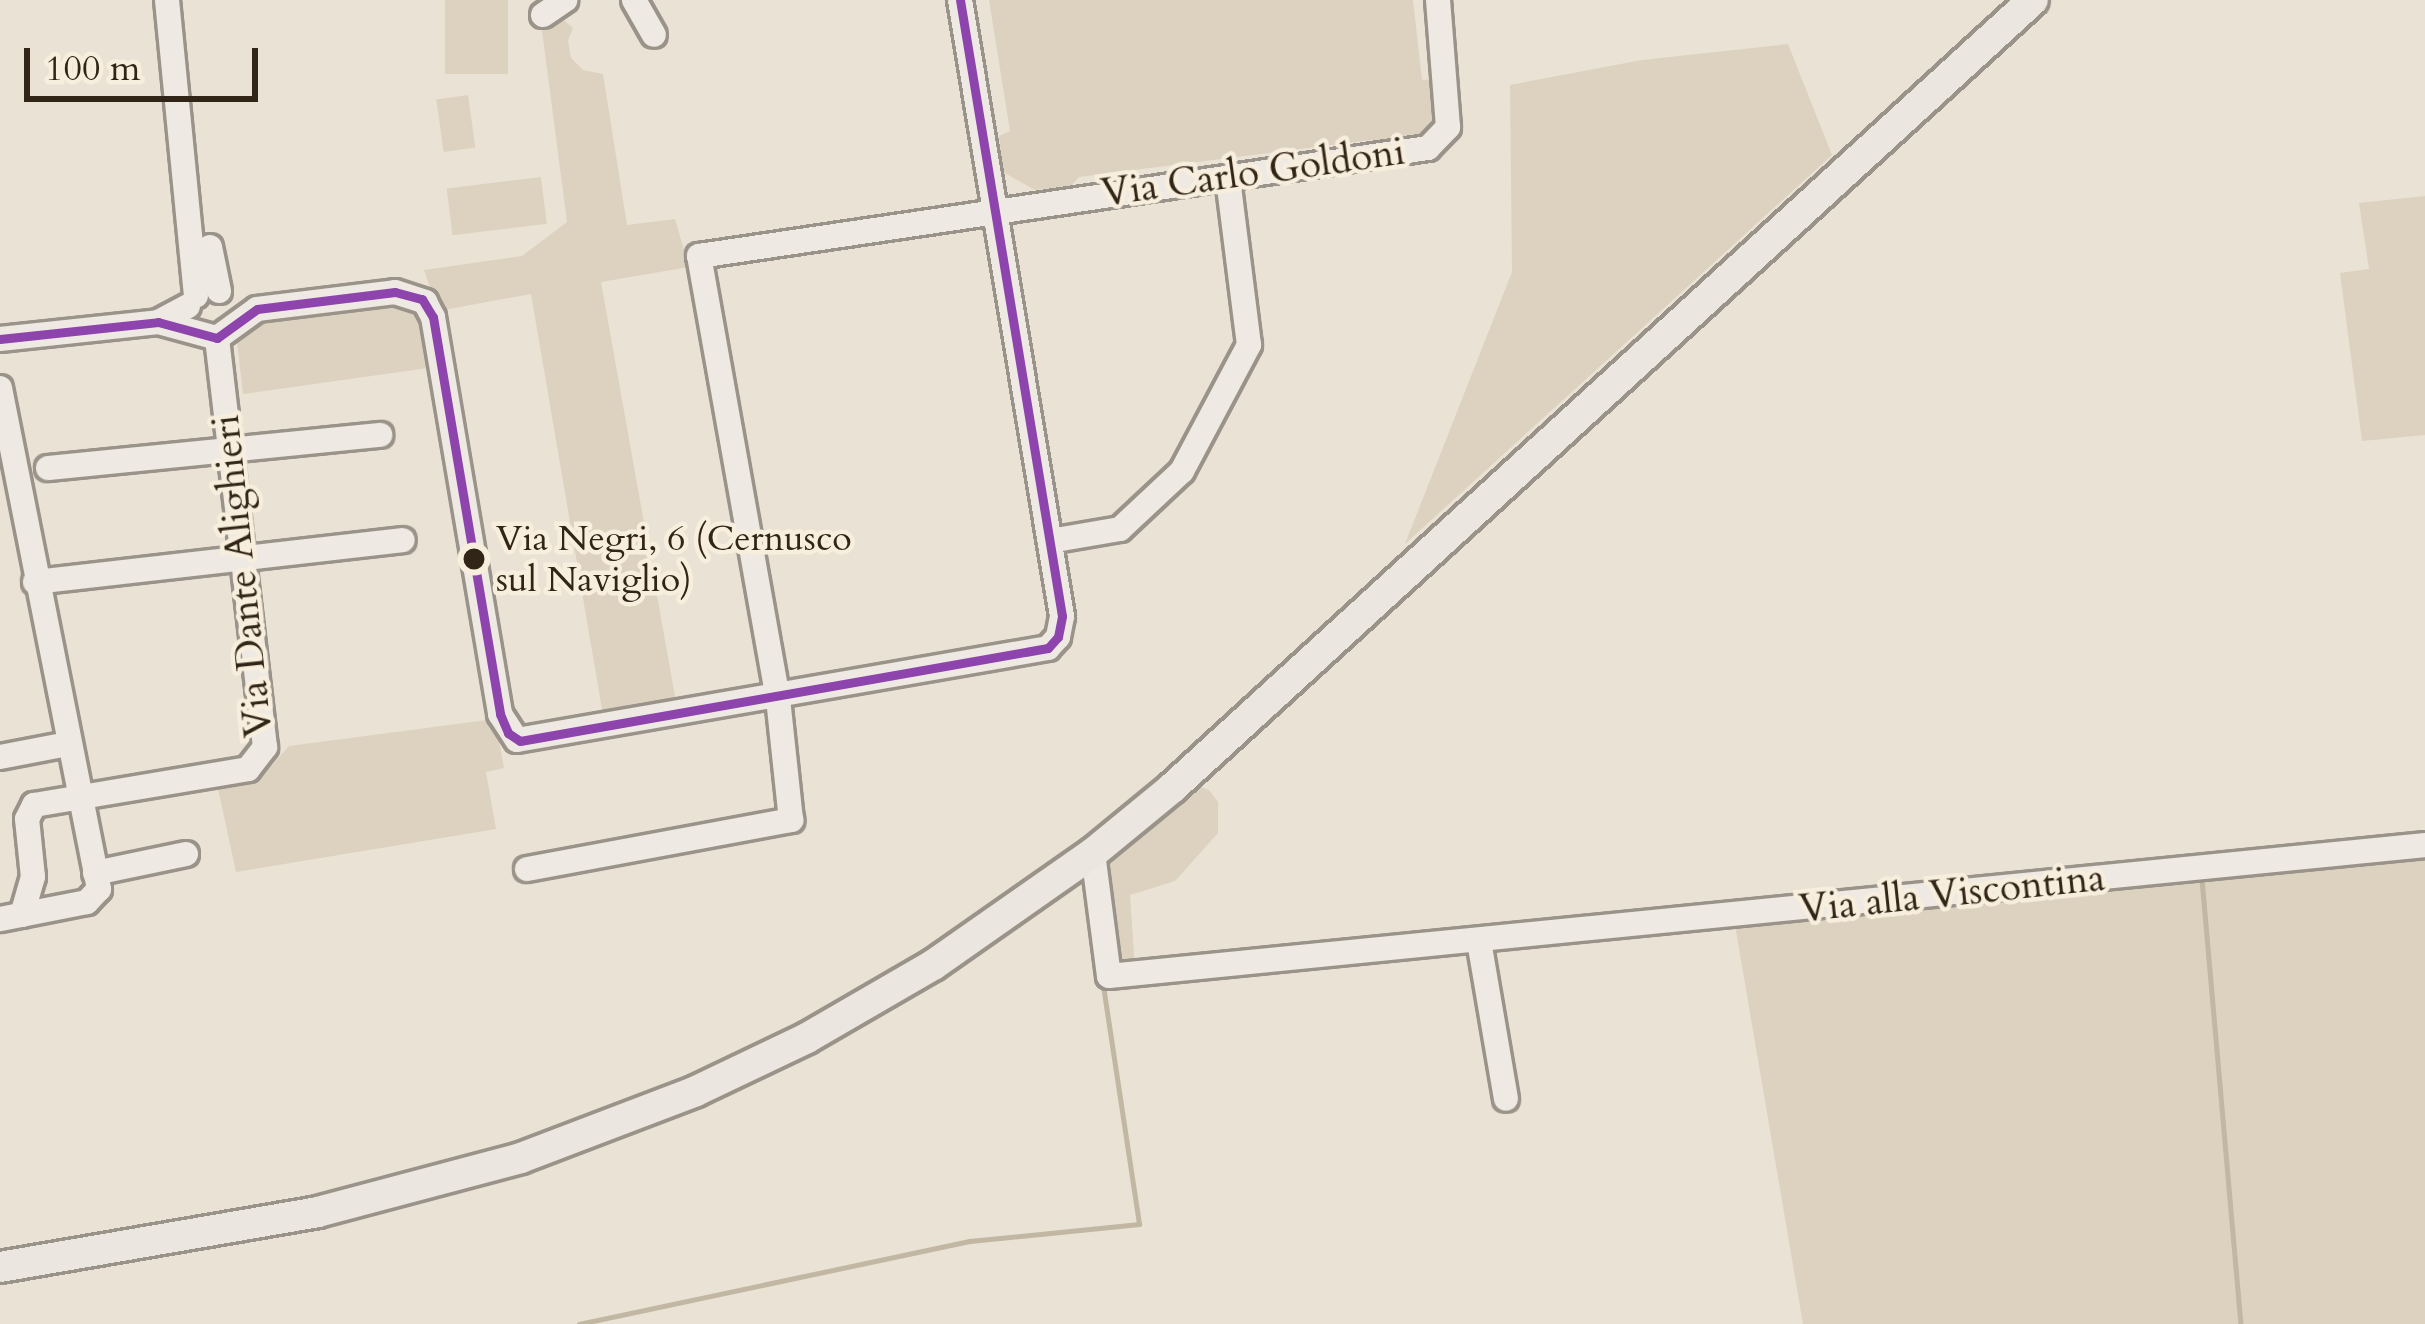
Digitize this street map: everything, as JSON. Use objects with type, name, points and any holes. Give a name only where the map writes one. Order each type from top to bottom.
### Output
[{"type":"main road","points":[[0,1267],[358,1203],[591,1134],[696,1091],[870,1003],[988,928],[1093,853],[1172,788],[2033,0]]},
{"type":"street","name":"Via Dante Alighieri","points":[[167,0],[210,315]]},
{"type":"street","name":"Via Dante Alighieri","points":[[11,916],[33,877],[30,812],[42,802],[248,769],[266,742],[225,453],[180,0]]},
{"type":"street","points":[[543,15],[566,0]]},
{"type":"street","points":[[0,339],[404,292],[428,306],[500,714],[509,735],[530,742],[1016,656],[1057,641],[1062,621],[959,0]]},
{"type":"street","name":"Via Carlo Goldoni","points":[[778,699],[699,256],[1417,151],[1438,143],[1448,116],[1438,0]]},
{"type":"street","points":[[641,1],[654,35]]},
{"type":"street","points":[[1050,542],[1120,529],[1182,471],[1250,345],[1228,178]]},
{"type":"street","points":[[0,388],[96,884]]},
{"type":"street","points":[[48,468],[380,435]]},
{"type":"street","points":[[35,582],[403,540]]},
{"type":"street","points":[[527,869],[786,824],[793,802],[778,699]]},
{"type":"street","points":[[0,757],[68,744]]},
{"type":"street","name":"Via alla Viscontina","points":[[1093,853],[1109,976],[2425,845]]},
{"type":"street","points":[[11,916],[186,854]]},
{"type":"street","points":[[1479,941],[1506,1099]]},
{"type":"shaded area","points":[[445,0],[508,0],[508,74],[445,74]]},
{"type":"shaded area","points":[[538,0],[558,0],[560,17],[573,28],[568,41],[571,58],[583,70],[603,74],[627,225],[675,219],[689,267],[601,282],[676,702],[603,715],[531,294],[438,311],[424,270],[522,256],[567,222]]},
{"type":"shaded area","points":[[989,0],[1413,0],[1422,80],[1434,79],[1438,114],[1416,139],[1376,144],[1371,140],[1079,177],[1071,186],[1035,190],[1003,172],[999,136],[1010,131]]},
{"type":"shaded area","points":[[1788,44],[1832,155],[1405,544],[1512,272],[1510,85],[1642,60]]},
{"type":"shaded area","points":[[468,95],[475,147],[444,152],[436,99]]},
{"type":"shaded area","points":[[541,177],[547,224],[452,235],[447,189]]},
{"type":"shaded area","points":[[2425,196],[2425,435],[2362,441],[2340,273],[2369,269],[2359,203]]},
{"type":"shaded area","points":[[395,298],[418,304],[435,367],[243,394],[236,333],[253,320]]},
{"type":"shaded area","points":[[495,719],[504,768],[486,772],[496,829],[236,872],[217,784],[266,772],[289,746]]},
{"type":"shaded area","points":[[1192,784],[1209,790],[1218,802],[1218,833],[1175,881],[1130,895],[1135,970],[1110,973],[1104,857]]},
{"type":"shaded area","points":[[2425,853],[2425,1324],[1803,1324],[1734,919]]},
{"type":"waterway","points":[[2202,879],[2241,1324]]},
{"type":"waterway","points":[[579,1324],[970,1241],[1139,1224],[1102,980]]},
{"type":"transit line","points":[[0,339],[158,322],[217,338],[257,309],[395,292],[422,299],[433,317],[500,714],[508,733],[520,741],[1048,648],[1058,637],[1062,616],[960,0]]},
{"type":"place","name":"Via Negri, 6 (Cernusco sul Naviglio)","points":[[474,559]]}]
